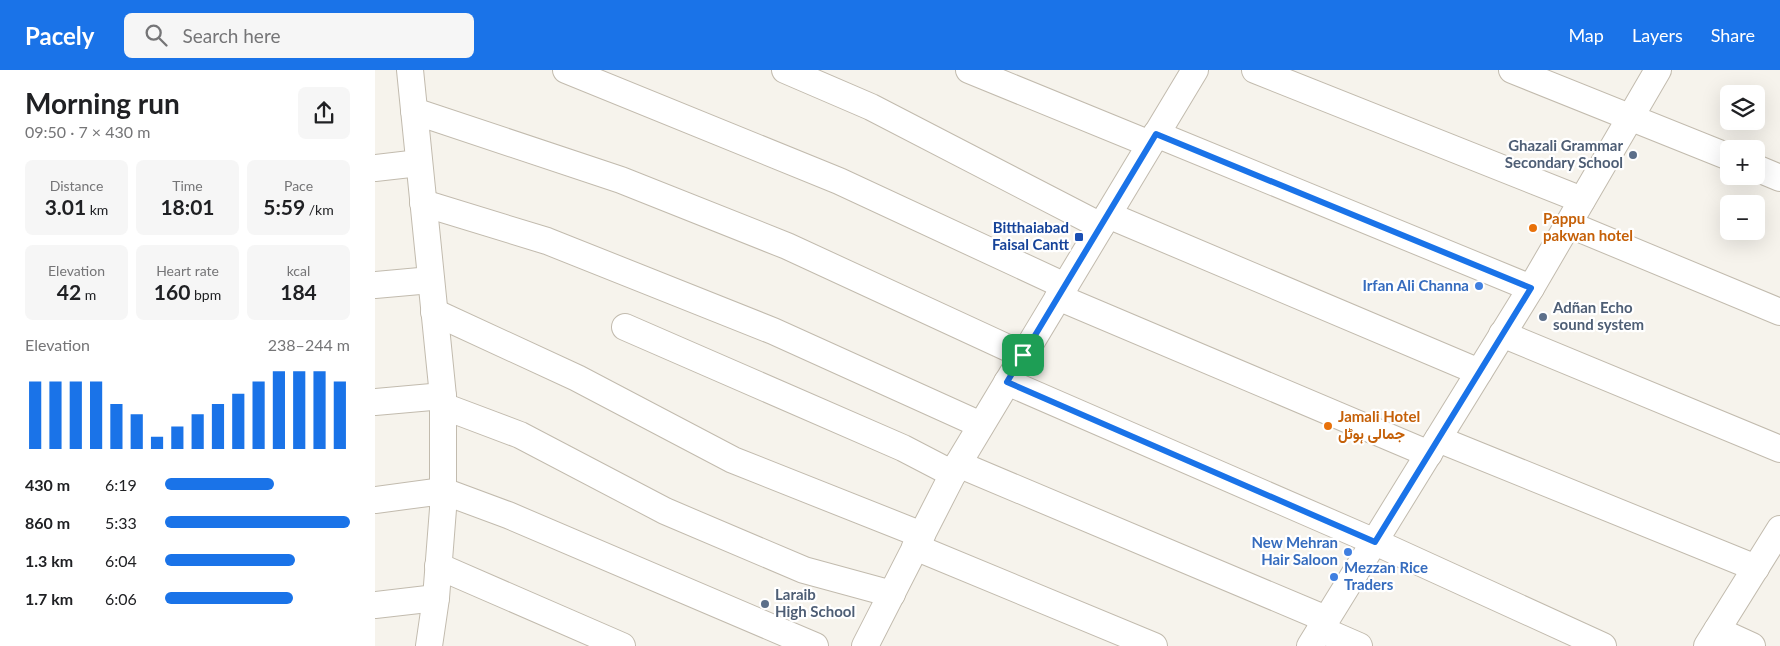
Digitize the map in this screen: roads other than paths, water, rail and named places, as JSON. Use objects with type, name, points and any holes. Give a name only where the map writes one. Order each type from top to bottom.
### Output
[{"type":"street","points":[[410,70],[443,401],[443,491],[439,566],[429,646]]},
{"type":"street","points":[[566,70],[839,181],[1061,292],[1433,446],[1771,550],[1712,638],[1751,646]]},
{"type":"street","points":[[785,70],[871,107],[1104,220],[1479,372]]},
{"type":"street","points":[[969,70],[1153,139],[1531,288]]},
{"type":"street","points":[[875,643],[892,594],[955,469],[1195,70]]},
{"type":"street","points":[[1255,70],[1582,200]]},
{"type":"street","points":[[1511,70],[1720,153]]},
{"type":"street","points":[[1319,632],[1531,288],[1658,70]]},
{"type":"street","points":[[414,111],[621,180],[787,246],[1023,355]]},
{"type":"street","points":[[375,168],[419,163]]},
{"type":"street","points":[[1765,172],[1780,178]]},
{"type":"street","points":[[423,203],[556,245],[773,332],[981,425]]},
{"type":"street","points":[[1568,224],[1780,312]]},
{"type":"street","points":[[375,285],[431,280]]},
{"type":"street","points":[[434,312],[577,378],[733,460],[1154,646]]},
{"type":"street","points":[[625,327],[955,469],[1319,632],[1359,646]]},
{"type":"street","points":[[1502,334],[1780,449]]},
{"type":"street","points":[[1007,382],[1375,542],[1603,646]]},
{"type":"street","points":[[375,402],[443,401],[520,435],[665,511],[795,566],[892,594]]},
{"type":"street","points":[[375,500],[443,491],[508,515],[815,646]]},
{"type":"street","points":[[439,566],[622,646]]},
{"type":"street","points":[[375,605],[436,598]]},
{"type":"place","name":"Ghazali Grammar Secondary School","points":[[1633,155]]},
{"type":"place","name":"Pappu pakwan hotel","points":[[1533,228]]},
{"type":"place","name":"Bitthaiabad Faisal Cantt","points":[[1079,237]]},
{"type":"place","name":"Irfan Ali Channa","points":[[1479,286]]},
{"type":"place","name":"Adñan Echo sound system","points":[[1543,317]]},
{"type":"place","name":"Jamali Hotel جمالی ہوٹل","points":[[1328,426]]},
{"type":"place","name":"New Mehran Hair Saloon","points":[[1348,552]]},
{"type":"place","name":"Mezzan Rice Traders","points":[[1334,577]]},
{"type":"place","name":"Laraib High School","points":[[765,604]]}]
